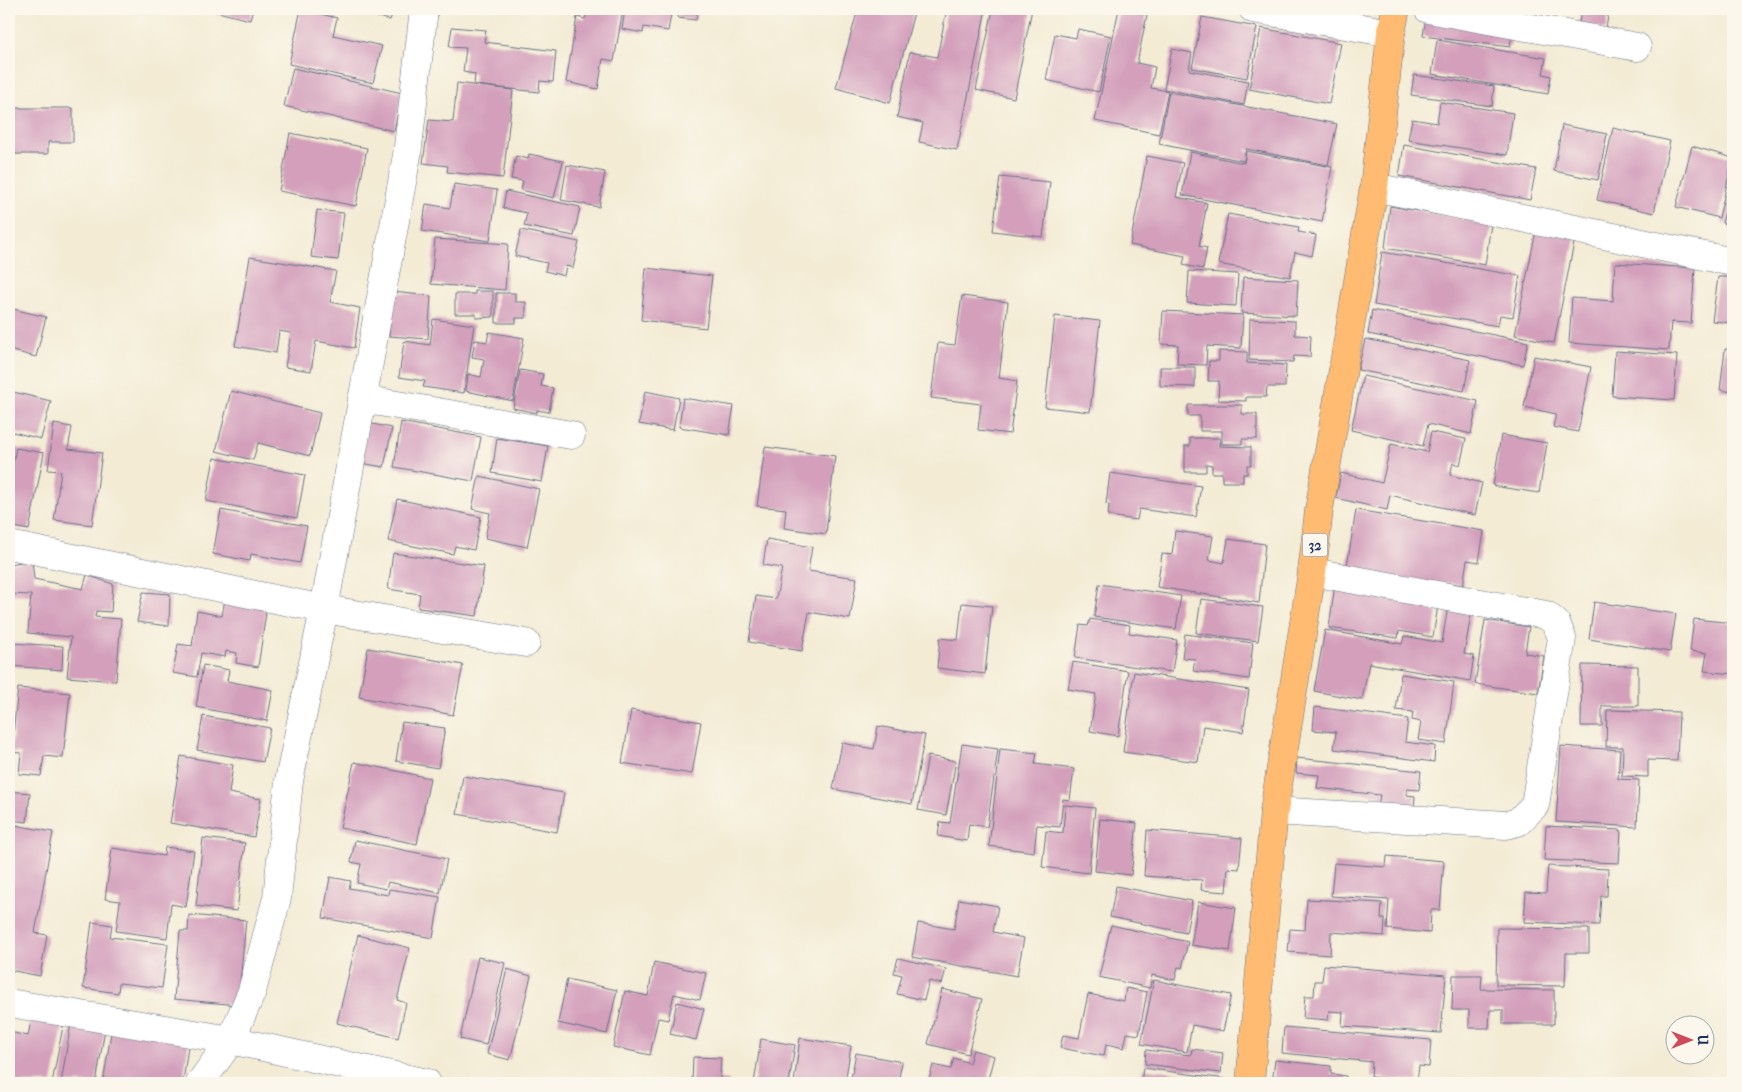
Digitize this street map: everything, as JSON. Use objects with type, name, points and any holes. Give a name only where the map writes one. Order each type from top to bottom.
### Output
[{"type":"highway","name":"32","points":[[1250,1083],[1274,811],[1312,572],[1318,510],[1374,187],[1394,21]]},
{"type":"street","points":[[200,1083],[231,1040],[252,991],[277,898],[289,781],[324,609],[407,154],[424,9]]},
{"type":"street","points":[[1253,9],[1394,21]]},
{"type":"street","points":[[1428,9],[1637,47]]},
{"type":"street","points":[[1374,187],[1733,262]]},
{"type":"street","points":[[362,399],[571,435]]},
{"type":"street","points":[[9,545],[324,609],[526,643]]},
{"type":"street","points":[[1274,811],[1506,825],[1518,822],[1535,804],[1562,638],[1556,623],[1546,614],[1312,572]]},
{"type":"street","points":[[9,1003],[231,1040],[427,1083]]},
{"type":"building","points":[[214,9],[253,9],[250,20],[214,11]]},
{"type":"building","points":[[301,9],[337,18],[333,35],[382,46],[373,83],[289,64]]},
{"type":"building","points":[[346,9],[394,9],[390,20]]},
{"type":"building","points":[[559,9],[585,9],[584,13]]},
{"type":"building","points":[[587,9],[623,9],[614,61],[603,59],[598,89],[566,82],[577,17],[585,19]]},
{"type":"building","points":[[625,9],[672,9],[668,31],[644,27],[643,33],[622,29]]},
{"type":"building","points":[[679,9],[698,9],[696,20],[678,18]]},
{"type":"building","points":[[858,9],[915,9],[890,103],[836,88]]},
{"type":"building","points":[[947,9],[986,9],[957,150],[919,142],[923,123],[897,117],[910,52],[937,57]]},
{"type":"building","points":[[993,9],[1032,9],[1014,98],[976,90]]},
{"type":"building","points":[[1119,9],[1148,10],[1137,63],[1155,67],[1151,88],[1168,91],[1159,134],[1095,121]]},
{"type":"building","points":[[1581,9],[1609,9],[1606,29],[1579,24]]},
{"type":"building","points":[[1426,16],[1513,27],[1510,47],[1423,36]]},
{"type":"building","points":[[1202,17],[1257,27],[1247,78],[1192,68]]},
{"type":"building","points":[[452,27],[486,30],[484,42],[556,51],[553,82],[540,81],[539,92],[474,85],[475,74],[463,72],[466,48],[449,47]]},
{"type":"building","points":[[1261,28],[1341,43],[1329,104],[1249,89]]},
{"type":"building","points":[[1078,29],[1111,36],[1099,92],[1046,80],[1055,34],[1076,38]]},
{"type":"building","points":[[1437,40],[1546,58],[1543,74],[1551,76],[1548,94],[1432,74]]},
{"type":"building","points":[[1172,49],[1192,53],[1189,70],[1248,81],[1244,105],[1164,89]]},
{"type":"building","points":[[293,68],[402,93],[394,131],[284,106]]},
{"type":"building","points":[[1414,75],[1494,86],[1492,106],[1411,95]]},
{"type":"building","points":[[457,83],[513,90],[503,178],[447,172],[448,166],[423,163],[429,120],[453,122]]},
{"type":"building","points":[[1169,92],[1337,124],[1328,165],[1246,149],[1244,161],[1159,144]]},
{"type":"building","points":[[1440,102],[1513,113],[1507,155],[1408,140],[1412,119],[1437,123]]},
{"type":"building","points":[[9,108],[73,108],[73,142],[48,142],[48,154],[9,154]]},
{"type":"building","points":[[1562,125],[1607,134],[1598,180],[1554,171]]},
{"type":"building","points":[[1613,128],[1670,141],[1654,213],[1597,200]]},
{"type":"building","points":[[290,133],[367,148],[356,206],[279,191]]},
{"type":"building","points":[[1404,145],[1536,169],[1530,200],[1399,176]]},
{"type":"building","points":[[1692,146],[1733,158],[1719,218],[1676,207]]},
{"type":"building","points":[[1246,151],[1332,167],[1322,222],[1182,195],[1190,152],[1244,163]]},
{"type":"building","points":[[529,154],[563,161],[554,198],[521,190],[523,181],[511,179],[516,156],[528,159]]},
{"type":"building","points":[[1147,156],[1183,163],[1176,197],[1207,203],[1199,246],[1207,248],[1203,269],[1183,265],[1185,256],[1130,245]]},
{"type":"building","points":[[567,165],[605,172],[599,207],[561,200]]},
{"type":"building","points":[[1000,177],[1050,182],[1043,237],[993,231]]},
{"type":"building","points":[[454,184],[497,190],[490,241],[422,231],[426,204],[450,208]]},
{"type":"building","points":[[1733,184],[1733,226],[1722,223]]},
{"type":"building","points":[[506,191],[580,207],[574,236],[524,226],[527,213],[503,208]]},
{"type":"building","points":[[1390,206],[1491,224],[1485,265],[1385,248]]},
{"type":"building","points":[[317,210],[344,213],[338,260],[311,257]]},
{"type":"building","points":[[1228,214],[1299,227],[1298,232],[1316,235],[1312,256],[1295,252],[1290,277],[1218,264]]},
{"type":"building","points":[[1537,225],[1576,233],[1554,343],[1515,335]]},
{"type":"building","points":[[521,230],[579,242],[573,268],[566,266],[564,276],[545,271],[547,263],[515,256]]},
{"type":"building","points":[[435,239],[508,244],[505,290],[431,284]]},
{"type":"building","points":[[1382,252],[1520,276],[1513,317],[1500,315],[1498,326],[1374,305]]},
{"type":"building","points":[[250,257],[336,271],[330,302],[360,308],[354,348],[316,341],[311,371],[285,367],[291,333],[279,331],[276,353],[235,346]]},
{"type":"building","points":[[1615,263],[1695,268],[1691,323],[1671,322],[1669,350],[1569,343],[1572,298],[1613,301]]},
{"type":"building","points":[[646,268],[712,276],[706,328],[641,320]]},
{"type":"building","points":[[1189,271],[1238,274],[1236,306],[1187,303]]},
{"type":"building","points":[[1243,277],[1298,280],[1296,316],[1241,313]]},
{"type":"building","points":[[1718,277],[1733,277],[1733,323],[1712,321]]},
{"type":"building","points":[[475,291],[493,291],[493,317],[476,318],[476,314],[455,314],[455,294],[475,294]]},
{"type":"building","points":[[393,292],[431,296],[428,339],[389,336]]},
{"type":"building","points":[[496,293],[515,293],[515,302],[526,302],[526,318],[516,318],[516,323],[496,323]]},
{"type":"building","points":[[962,296],[1008,302],[999,378],[1017,381],[1010,434],[978,430],[981,404],[931,398],[938,343],[955,345]]},
{"type":"building","points":[[9,308],[46,317],[36,357],[9,350]]},
{"type":"building","points":[[1372,310],[1528,342],[1523,365],[1368,334]]},
{"type":"building","points":[[1163,311],[1243,315],[1241,348],[1207,346],[1206,365],[1177,364],[1178,345],[1161,344]]},
{"type":"building","points":[[1055,316],[1100,321],[1090,412],[1045,407]]},
{"type":"building","points":[[433,319],[474,325],[464,393],[423,387],[425,381],[399,377],[404,341],[430,345]]},
{"type":"building","points":[[1250,319],[1295,321],[1295,335],[1311,336],[1310,357],[1294,356],[1293,362],[1249,360]]},
{"type":"building","points":[[489,332],[524,338],[513,401],[466,391],[468,374],[481,377],[484,359],[472,357],[475,340],[487,342]]},
{"type":"building","points":[[1365,339],[1470,360],[1464,391],[1358,370]]},
{"type":"building","points":[[1725,349],[1733,350],[1733,392],[1720,390]]},
{"type":"building","points":[[1219,351],[1247,352],[1247,363],[1286,365],[1285,387],[1267,387],[1266,397],[1246,397],[1246,401],[1218,400],[1219,381],[1208,381],[1209,361],[1219,361]]},
{"type":"building","points":[[1615,351],[1677,355],[1674,400],[1612,396]]},
{"type":"building","points":[[1534,356],[1591,367],[1578,432],[1553,427],[1556,414],[1524,407]]},
{"type":"building","points":[[1160,367],[1195,367],[1195,387],[1160,386]]},
{"type":"building","points":[[520,370],[543,374],[541,386],[553,388],[549,412],[537,410],[537,413],[513,408]]},
{"type":"building","points":[[1363,376],[1478,401],[1471,434],[1428,424],[1423,446],[1351,430]]},
{"type":"building","points":[[9,391],[51,401],[41,439],[9,431]]},
{"type":"building","points":[[231,391],[320,413],[310,456],[258,443],[253,460],[216,451]]},
{"type":"building","points":[[645,391],[679,398],[673,430],[639,424]]},
{"type":"building","points":[[683,398],[734,406],[729,435],[679,427]]},
{"type":"building","points":[[1188,405],[1242,405],[1242,414],[1257,414],[1257,439],[1242,439],[1242,444],[1222,444],[1222,431],[1200,431],[1200,416],[1188,416]]},
{"type":"building","points":[[401,422],[481,437],[473,481],[394,467]]},
{"type":"building","points":[[368,423],[392,428],[384,467],[360,463]]},
{"type":"building","points":[[54,424],[72,427],[68,449],[102,453],[92,525],[54,520],[61,471],[48,470]]},
{"type":"building","points":[[1431,432],[1466,439],[1460,465],[1453,463],[1450,475],[1482,483],[1475,515],[1390,495],[1387,510],[1336,498],[1341,473],[1382,483],[1391,444],[1427,452]]},
{"type":"building","points":[[1501,435],[1547,443],[1539,493],[1493,486]]},
{"type":"building","points":[[497,438],[548,446],[542,482],[492,473]]},
{"type":"building","points":[[1190,438],[1220,438],[1219,446],[1251,447],[1251,465],[1247,465],[1247,474],[1243,474],[1243,482],[1222,482],[1222,473],[1212,473],[1212,465],[1206,464],[1206,472],[1185,472],[1185,446],[1190,446]]},
{"type":"building","points":[[765,447],[835,456],[826,534],[784,528],[786,509],[757,506]]},
{"type":"building","points":[[16,448],[44,453],[29,530],[9,526],[9,469],[12,469]]},
{"type":"building","points":[[214,458],[305,475],[297,518],[206,501]]},
{"type":"building","points":[[1110,473],[1201,486],[1196,517],[1139,509],[1137,520],[1108,516],[1109,505],[1106,504]]},
{"type":"building","points":[[479,476],[539,489],[527,547],[485,538],[490,513],[472,509]]},
{"type":"building","points":[[397,499],[481,517],[474,550],[455,546],[453,554],[388,541]]},
{"type":"building","points":[[221,510],[307,526],[300,563],[251,554],[250,561],[213,554]]},
{"type":"building","points":[[1356,510],[1484,531],[1479,562],[1467,560],[1463,585],[1442,582],[1441,587],[1346,572]]},
{"type":"building","points":[[1175,531],[1213,536],[1209,560],[1224,563],[1228,539],[1265,544],[1259,603],[1157,587],[1162,554],[1172,555]]},
{"type":"building","points":[[767,539],[812,547],[808,571],[857,578],[850,619],[809,612],[802,651],[749,642],[756,596],[776,599],[782,568],[763,565]]},
{"type":"building","points":[[393,553],[484,566],[477,616],[418,608],[420,594],[388,589]]},
{"type":"building","points":[[32,560],[34,579],[83,589],[87,575],[113,584],[111,612],[96,611],[95,617],[121,619],[116,681],[67,677],[71,637],[28,633],[31,595],[9,594],[9,573],[10,564]]},
{"type":"building","points":[[1099,584],[1181,596],[1176,629],[1094,617]]},
{"type":"building","points":[[1335,584],[1439,599],[1433,637],[1399,631],[1398,638],[1329,628]]},
{"type":"building","points":[[143,592],[170,594],[169,626],[137,622]]},
{"type":"building","points":[[225,599],[267,606],[258,667],[236,663],[237,653],[226,651],[225,657],[201,653],[197,677],[173,673],[178,644],[192,646],[197,611],[222,616]]},
{"type":"building","points":[[1201,599],[1263,607],[1258,641],[1196,633]]},
{"type":"building","points":[[1594,602],[1676,614],[1670,652],[1589,639]]},
{"type":"building","points":[[962,603],[992,606],[985,674],[937,668],[940,638],[958,640]]},
{"type":"building","points":[[1448,606],[1472,610],[1464,654],[1474,656],[1470,681],[1369,663],[1362,700],[1314,691],[1325,630],[1402,644],[1404,636],[1442,643]]},
{"type":"building","points":[[1090,619],[1130,625],[1129,633],[1177,640],[1172,672],[1075,658],[1080,625],[1088,626]]},
{"type":"building","points":[[1694,619],[1733,623],[1733,674],[1704,671],[1707,653],[1690,651]]},
{"type":"building","points":[[1485,620],[1529,627],[1525,653],[1544,656],[1538,693],[1475,684]]},
{"type":"building","points":[[1185,634],[1253,643],[1249,679],[1193,671],[1195,659],[1182,658]]},
{"type":"building","points":[[9,643],[63,646],[62,670],[9,666]]},
{"type":"building","points":[[368,648],[463,665],[453,715],[359,697]]},
{"type":"building","points":[[1073,662],[1128,671],[1118,736],[1090,731],[1096,694],[1068,689]]},
{"type":"building","points":[[203,665],[229,670],[227,681],[273,690],[267,721],[196,707]]},
{"type":"building","points":[[1582,665],[1638,666],[1638,706],[1602,706],[1602,726],[1581,726]]},
{"type":"building","points":[[1134,672],[1249,690],[1243,732],[1203,726],[1198,762],[1123,752]]},
{"type":"building","points":[[1401,674],[1454,682],[1446,744],[1418,740],[1421,722],[1412,720],[1413,712],[1396,710]]},
{"type":"building","points":[[18,688],[70,693],[63,758],[44,756],[41,776],[19,774],[21,753],[11,752]]},
{"type":"building","points":[[1315,707],[1408,719],[1405,742],[1435,746],[1434,762],[1334,749],[1336,732],[1313,730]]},
{"type":"building","points":[[631,710],[701,722],[692,774],[622,763]]},
{"type":"building","points":[[1607,710],[1679,712],[1677,761],[1648,760],[1648,777],[1622,776],[1623,747],[1606,747]]},
{"type":"building","points":[[203,716],[270,728],[263,762],[197,750]]},
{"type":"building","points":[[402,722],[445,728],[438,768],[396,761]]},
{"type":"building","points":[[878,726],[925,735],[912,804],[833,789],[842,743],[874,749]]},
{"type":"building","points":[[962,744],[998,749],[987,827],[969,824],[967,841],[938,836],[940,822],[950,823]]},
{"type":"building","points":[[1561,746],[1620,750],[1618,779],[1639,780],[1637,827],[1556,822]]},
{"type":"building","points":[[1000,749],[1037,753],[1035,764],[1074,769],[1070,800],[1063,799],[1060,827],[1037,825],[1034,852],[989,846]]},
{"type":"building","points":[[181,756],[233,765],[229,793],[261,799],[254,837],[170,823]]},
{"type":"building","points":[[928,756],[956,761],[946,815],[918,810]]},
{"type":"building","points":[[1297,758],[1421,771],[1419,790],[1407,789],[1407,795],[1415,796],[1414,810],[1378,806],[1380,795],[1317,788],[1319,775],[1296,773]]},
{"type":"building","points":[[354,762],[430,778],[417,844],[340,828]]},
{"type":"building","points":[[463,776],[564,793],[557,832],[457,814]]},
{"type":"building","points":[[9,791],[30,793],[27,822],[9,820]]},
{"type":"building","points":[[1065,805],[1095,808],[1089,873],[1042,867],[1046,831],[1063,833]]},
{"type":"building","points":[[1100,819],[1137,823],[1131,875],[1095,871]]},
{"type":"building","points":[[9,824],[53,832],[35,933],[47,935],[40,976],[9,970]]},
{"type":"building","points":[[1546,826],[1621,830],[1619,863],[1544,860]]},
{"type":"building","points":[[1147,830],[1242,838],[1239,869],[1228,868],[1226,892],[1201,890],[1202,880],[1144,876]]},
{"type":"building","points":[[203,838],[245,843],[237,911],[196,906]]},
{"type":"building","points":[[355,840],[447,859],[440,893],[388,882],[386,889],[357,883],[361,864],[351,862]]},
{"type":"building","points":[[165,847],[194,851],[186,907],[171,904],[167,938],[116,931],[120,901],[105,899],[112,848],[164,856]]},
{"type":"building","points":[[1387,856],[1444,861],[1440,910],[1431,910],[1430,933],[1387,929],[1389,900],[1331,896],[1334,863],[1386,867]]},
{"type":"building","points":[[1548,866],[1608,869],[1607,896],[1601,896],[1599,925],[1524,922],[1526,892],[1546,893]]},
{"type":"building","points":[[330,877],[351,881],[349,888],[388,895],[389,889],[440,897],[433,938],[323,918]]},
{"type":"building","points":[[1116,886],[1192,901],[1186,933],[1110,917]]},
{"type":"building","points":[[959,899],[998,906],[993,932],[1024,938],[1017,976],[912,957],[918,923],[954,929]]},
{"type":"building","points":[[1307,899],[1382,903],[1381,919],[1385,919],[1384,936],[1331,932],[1330,955],[1288,952],[1290,929],[1305,930]]},
{"type":"building","points":[[1198,902],[1236,908],[1230,951],[1191,945]]},
{"type":"building","points":[[189,915],[246,920],[238,1005],[174,999],[180,931],[188,931]]},
{"type":"building","points":[[92,922],[112,925],[110,937],[168,944],[162,988],[119,983],[118,993],[83,988]]},
{"type":"building","points":[[1111,925],[1188,942],[1182,968],[1178,967],[1175,980],[1152,975],[1150,988],[1099,977]]},
{"type":"building","points":[[1497,928],[1589,929],[1589,953],[1566,953],[1565,986],[1496,985]]},
{"type":"building","points":[[358,935],[410,948],[397,1000],[406,1003],[398,1038],[337,1023]]},
{"type":"building","points":[[478,957],[505,963],[486,1045],[460,1039]]},
{"type":"building","points":[[898,958],[946,969],[942,984],[929,981],[924,1000],[897,994],[902,975],[894,973]]},
{"type":"building","points":[[654,962],[706,973],[700,1000],[674,994],[668,1020],[658,1018],[650,1055],[613,1047],[625,991],[648,996]]},
{"type":"building","points":[[1324,965],[1446,975],[1441,1033],[1342,1026],[1343,1012],[1329,1011],[1328,1020],[1303,1018],[1305,996],[1314,996],[1315,981],[1322,981]]},
{"type":"building","points":[[507,969],[531,976],[510,1060],[487,1054]]},
{"type":"building","points":[[1453,975],[1482,975],[1481,989],[1554,990],[1554,1024],[1503,1024],[1503,1010],[1490,1010],[1489,1028],[1469,1028],[1469,1010],[1452,1010]]},
{"type":"building","points":[[567,979],[617,990],[607,1034],[558,1023]]},
{"type":"building","points":[[1154,980],[1231,995],[1223,1031],[1192,1025],[1187,1052],[1141,1044]]},
{"type":"building","points":[[1126,988],[1147,992],[1139,1035],[1127,1033],[1124,1048],[1106,1044],[1104,1056],[1060,1048],[1063,1035],[1079,1038],[1088,994],[1124,1001]]},
{"type":"building","points":[[942,989],[982,999],[968,1054],[928,1044]]},
{"type":"building","points":[[677,1002],[704,1009],[696,1040],[670,1034]]},
{"type":"building","points":[[33,1010],[65,1016],[52,1083],[9,1083],[9,1032],[28,1036]]},
{"type":"building","points":[[71,1023],[105,1029],[96,1083],[61,1083]]},
{"type":"building","points":[[112,1027],[189,1039],[183,1083],[103,1083]]},
{"type":"building","points":[[1284,1027],[1431,1040],[1429,1067],[1419,1066],[1417,1081],[1371,1077],[1372,1062],[1282,1053]]},
{"type":"building","points":[[800,1038],[851,1046],[845,1083],[794,1083]]},
{"type":"building","points":[[761,1039],[795,1045],[789,1083],[754,1083]]},
{"type":"building","points":[[1192,1049],[1223,1053],[1221,1073],[1145,1064],[1146,1050],[1191,1055]]},
{"type":"building","points":[[973,1050],[994,1056],[987,1083],[928,1083],[933,1065],[951,1069],[954,1058],[969,1063]]},
{"type":"building","points":[[856,1053],[902,1062],[898,1083],[850,1083]]},
{"type":"building","points":[[693,1057],[721,1058],[720,1079],[729,1080],[729,1083],[692,1083]]},
{"type":"building","points":[[1275,1060],[1331,1066],[1331,1074],[1346,1076],[1346,1083],[1272,1083]]},
{"type":"building","points":[[1143,1068],[1226,1079],[1225,1083],[1141,1083]]}]
